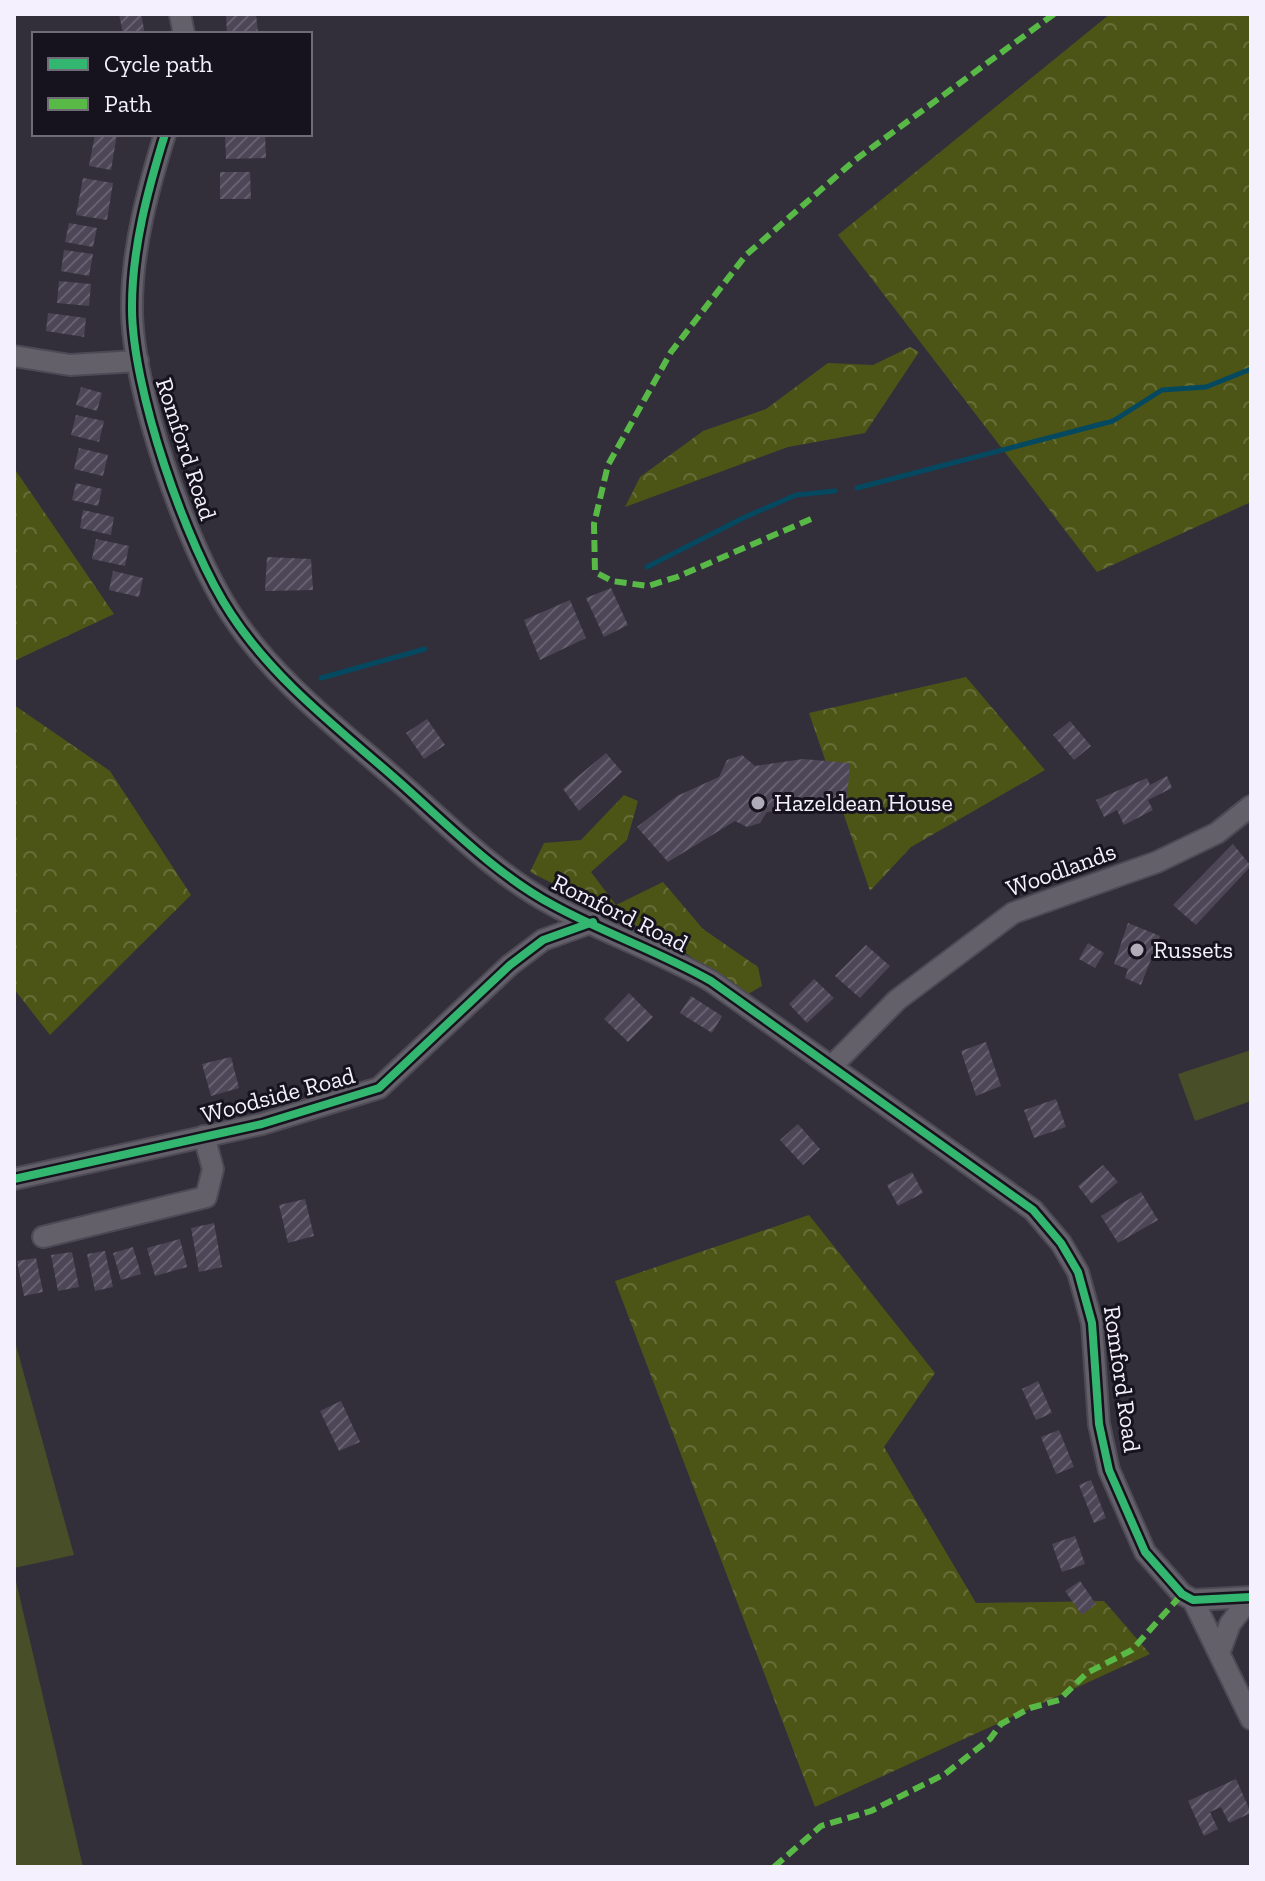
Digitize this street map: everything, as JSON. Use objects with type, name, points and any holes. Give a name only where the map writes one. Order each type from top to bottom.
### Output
[{"type":"street","name":"Romford Road","points":[[165,136],[136,255],[131,307],[138,361],[178,504],[231,614],[293,689],[486,858],[552,905],[711,981],[1033,1210],[1061,1243],[1078,1272],[1092,1323],[1099,1424],[1109,1470],[1145,1552],[1182,1594],[1193,1600],[1251,1719]]},
{"type":"street","points":[[14,356],[70,365],[138,361]]},
{"type":"street","name":"Woodlands","points":[[832,1066],[897,1000],[1013,913],[1157,862],[1217,833],[1251,806]]},
{"type":"street","name":"Woodside Road","points":[[14,1179],[262,1124],[379,1088],[510,965],[543,940],[593,922]]},
{"type":"street","points":[[43,1237],[206,1197],[213,1169],[204,1136]]},
{"type":"street","points":[[1193,1600],[1251,1597]]},
{"type":"street","points":[[1220,1651],[1230,1624],[1251,1597]]},
{"type":"green space","points":[[1110,14],[1251,14],[1251,502],[1097,572],[838,235]]},
{"type":"green space","points":[[910,347],[919,352],[865,433],[788,447],[625,507],[640,477],[703,431],[766,409],[828,363],[873,365]]},
{"type":"green space","points":[[14,468],[114,614],[14,661]]},
{"type":"green space","points":[[966,677],[1045,770],[911,847],[870,891],[809,713]]},
{"type":"green space","points":[[14,705],[110,771],[191,895],[50,1035],[14,989]]},
{"type":"green space","points":[[624,795],[638,801],[627,840],[591,872],[616,905],[663,882],[703,929],[758,967],[762,986],[743,997],[678,947],[530,872],[544,843],[581,840]]},
{"type":"green space","points":[[1251,1050],[1251,1101],[1195,1121],[1178,1074]]},
{"type":"green space","points":[[809,1215],[935,1373],[884,1447],[976,1603],[1104,1601],[1150,1654],[815,1807],[615,1281]]},
{"type":"green space","points":[[14,1338],[74,1555],[14,1568]]},
{"type":"green space","points":[[14,1573],[83,1867],[14,1867]]},
{"type":"building","points":[[119,14],[141,14],[145,32],[123,32]]},
{"type":"building","points":[[226,14],[256,14],[258,32],[227,32]]},
{"type":"building","points":[[95,136],[117,136],[111,170],[89,166]]},
{"type":"building","points":[[225,136],[265,136],[266,158],[226,159]]},
{"type":"building","points":[[220,172],[250,172],[251,199],[220,199]]},
{"type":"building","points":[[83,178],[113,183],[107,220],[76,215]]},
{"type":"building","points":[[69,223],[97,228],[93,247],[65,242]]},
{"type":"building","points":[[64,250],[93,254],[89,276],[61,271]]},
{"type":"building","points":[[59,281],[91,284],[89,306],[57,303]]},
{"type":"building","points":[[48,313],[86,318],[84,337],[46,331]]},
{"type":"building","points":[[81,387],[102,393],[97,411],[76,405]]},
{"type":"building","points":[[76,415],[104,421],[99,442],[71,435]]},
{"type":"building","points":[[79,448],[108,455],[103,476],[74,469]]},
{"type":"building","points":[[76,483],[102,489],[98,506],[72,500]]},
{"type":"building","points":[[83,510],[114,517],[111,535],[80,528]]},
{"type":"building","points":[[96,539],[129,546],[125,566],[92,559]]},
{"type":"building","points":[[267,557],[311,559],[313,590],[265,591]]},
{"type":"building","points":[[113,571],[143,578],[139,597],[109,590]]},
{"type":"building","points":[[611,588],[628,625],[604,637],[586,598]]},
{"type":"building","points":[[570,600],[586,638],[540,660],[524,620]]},
{"type":"building","points":[[427,719],[445,745],[424,759],[406,733]]},
{"type":"building","points":[[1070,721],[1091,746],[1074,760],[1053,735]]},
{"type":"building","points":[[606,753],[622,772],[579,811],[563,789]]},
{"type":"building","name":"Hazeldean House","points":[[742,755],[755,766],[803,759],[850,763],[846,812],[801,809],[767,812],[760,823],[747,827],[735,821],[668,862],[637,827],[677,796],[719,777],[727,760]]},
{"type":"building","points":[[1167,776],[1172,788],[1148,800],[1153,810],[1124,825],[1117,810],[1104,817],[1096,800],[1147,778],[1150,785]]},
{"type":"building","points":[[1233,844],[1251,866],[1196,925],[1173,905]]},
{"type":"building","name":"Russets","points":[[1128,923],[1160,936],[1141,985],[1125,978],[1128,969],[1114,964]]},
{"type":"building","points":[[1088,943],[1104,953],[1095,968],[1079,959]]},
{"type":"building","points":[[866,945],[890,966],[860,998],[835,976]]},
{"type":"building","points":[[814,979],[834,998],[807,1023],[789,1004]]},
{"type":"building","points":[[629,993],[653,1017],[628,1042],[604,1019]]},
{"type":"building","points":[[691,996],[722,1016],[712,1033],[680,1013]]},
{"type":"building","points":[[986,1042],[1001,1086],[976,1096],[961,1051]]},
{"type":"building","points":[[231,1057],[239,1088],[211,1096],[202,1064]]},
{"type":"building","points":[[1056,1099],[1066,1127],[1034,1138],[1024,1110]]},
{"type":"building","points":[[798,1124],[820,1149],[803,1165],[780,1140]]},
{"type":"building","points":[[1103,1165],[1118,1182],[1092,1204],[1078,1186]]},
{"type":"building","points":[[912,1172],[923,1193],[898,1206],[887,1185]]},
{"type":"building","points":[[1141,1192],[1158,1220],[1118,1243],[1101,1216]]},
{"type":"building","points":[[305,1199],[314,1236],[288,1243],[279,1205]]},
{"type":"building","points":[[214,1223],[222,1267],[199,1272],[191,1228]]},
{"type":"building","points":[[180,1239],[187,1267],[155,1276],[147,1248]]},
{"type":"building","points":[[133,1247],[141,1274],[121,1280],[113,1253]]},
{"type":"building","points":[[105,1251],[113,1287],[95,1291],[87,1254]]},
{"type":"building","points":[[72,1252],[79,1287],[58,1291],[51,1255]]},
{"type":"building","points":[[36,1258],[43,1292],[24,1296],[17,1261]]},
{"type":"building","points":[[1038,1381],[1052,1413],[1036,1420],[1022,1389]]},
{"type":"building","points":[[341,1401],[360,1442],[339,1451],[320,1411]]},
{"type":"building","points":[[1059,1430],[1074,1467],[1056,1474],[1041,1437]]},
{"type":"building","points":[[1091,1480],[1106,1518],[1094,1523],[1079,1485]]},
{"type":"building","points":[[1075,1536],[1085,1564],[1062,1572],[1052,1544]]},
{"type":"building","points":[[1080,1581],[1096,1604],[1082,1615],[1065,1591]]},
{"type":"building","points":[[1236,1779],[1251,1813],[1229,1823],[1221,1807],[1210,1812],[1218,1829],[1204,1836],[1188,1801]]},
{"type":"waterway","points":[[857,488],[1113,421],[1162,390],[1206,387],[1251,369]]},
{"type":"waterway","points":[[647,567],[796,495],[835,491]]},
{"type":"waterway","points":[[321,678],[425,649]]},
{"type":"marked path","points":[[811,519],[677,577],[648,586],[612,581],[595,572],[594,524],[608,465],[671,352],[746,255],[855,160],[1054,14]]},
{"type":"marked path","points":[[774,1867],[821,1826],[871,1811],[945,1774],[990,1739],[1001,1724],[1030,1708],[1059,1700],[1087,1673],[1132,1650],[1182,1594]]},
{"type":"cycle path","points":[[164,136],[138,241],[132,306],[134,340],[151,421],[180,508],[214,585],[248,638],[308,703],[511,878],[572,915],[711,981],[1033,1210],[1061,1243],[1078,1272],[1092,1323],[1099,1424],[1109,1470],[1145,1552],[1182,1594],[1193,1600],[1251,1597]]},
{"type":"cycle path","points":[[14,1179],[262,1124],[379,1088],[510,965],[543,940],[593,922]]},
{"type":"place","name":"Hazeldean House","points":[[758,803]]},
{"type":"place","name":"Russets","points":[[1137,950]]}]
